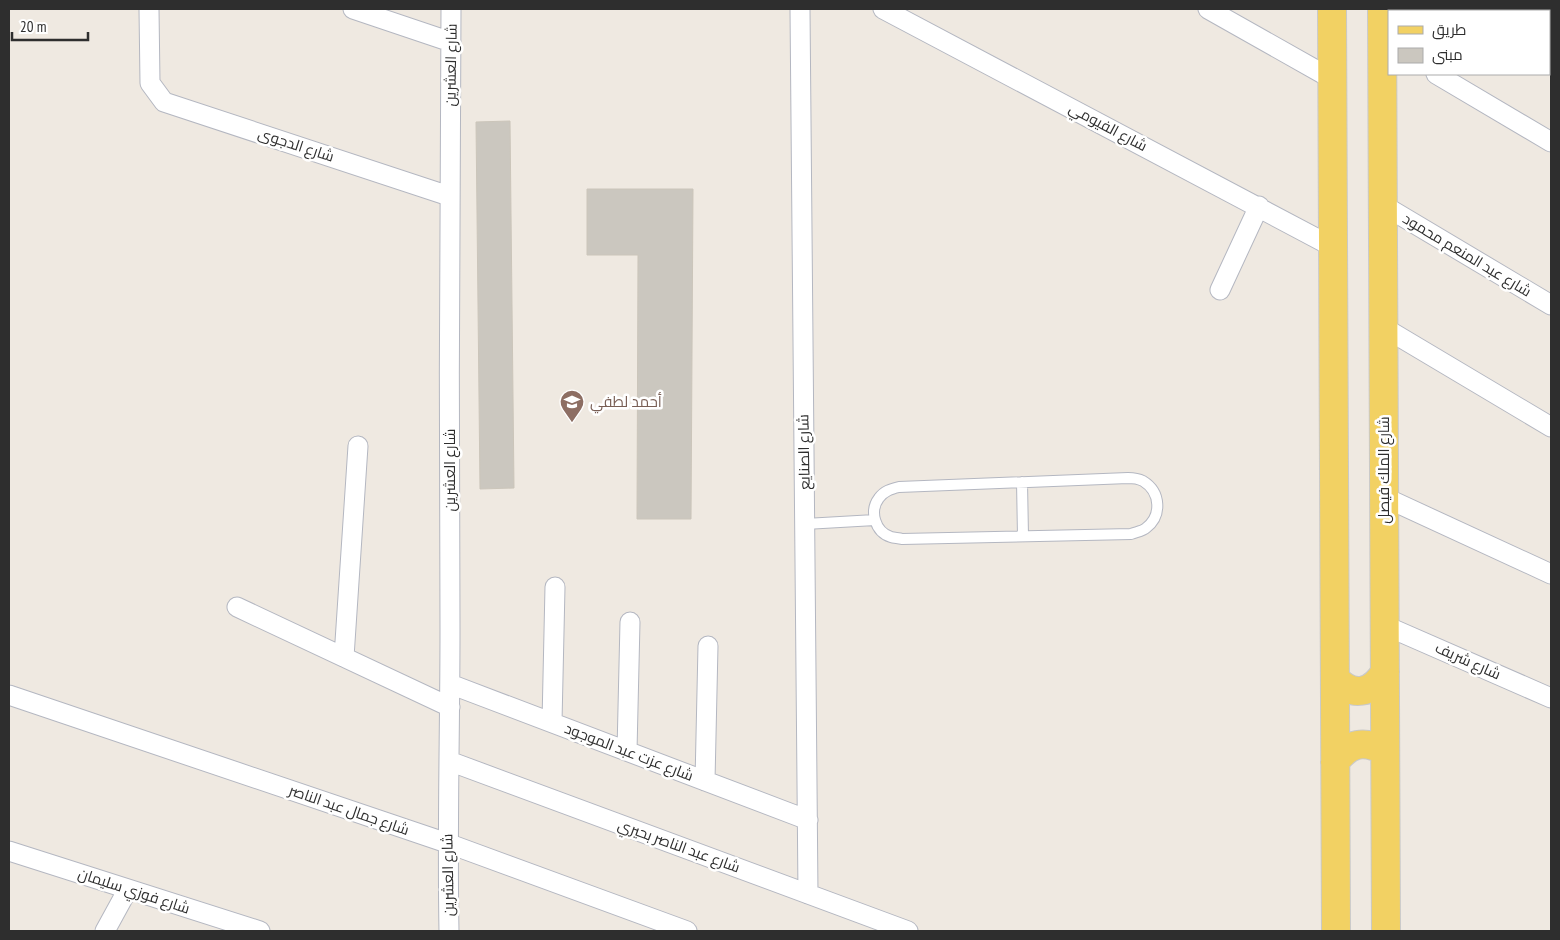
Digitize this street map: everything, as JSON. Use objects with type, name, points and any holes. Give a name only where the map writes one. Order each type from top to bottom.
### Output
[{"type":"main road","points":[[1332,9],[1336,931]]},
{"type":"main road","name":"شارع الملك فيصل","points":[[1382,9],[1385,43],[1383,327],[1386,931]]},
{"type":"main road","points":[[1334,678],[1342,686],[1351,690],[1361,691],[1371,688],[1380,681],[1385,672]]},
{"type":"main road","points":[[1335,762],[1342,752],[1352,746],[1363,743],[1375,745],[1385,751]]},
{"type":"street","name":"شارع الدجوى","points":[[149,9],[150,83],[164,102],[449,196]]},
{"type":"street","points":[[353,9],[451,42]]},
{"type":"street","name":"شارع العشرين","points":[[449,931],[447,843],[450,707],[449,196],[451,9]]},
{"type":"street","name":"شارع الصنايع","points":[[800,9],[808,894]]},
{"type":"street","name":"شارع الفيومي","points":[[883,9],[1259,206],[1333,247]]},
{"type":"street","points":[[1208,9],[1332,80]]},
{"type":"street","points":[[1438,75],[1551,142]]},
{"type":"street","name":"شارع عبد المنعم محمود","points":[[1383,205],[1551,305]]},
{"type":"street","points":[[1220,290],[1259,206]]},
{"type":"street","points":[[1383,327],[1551,427]]},
{"type":"street","points":[[344,657],[358,446]]},
{"type":"street","points":[[1384,497],[1551,574]]},
{"type":"street","points":[[552,722],[555,586]]},
{"type":"street","points":[[237,607],[450,707]]},
{"type":"street","points":[[627,751],[630,622]]},
{"type":"street","name":"شارع شريف","points":[[1384,625],[1551,698]]},
{"type":"street","points":[[705,781],[708,646]]},
{"type":"street","name":"شارع عزت عبد الموجود","points":[[450,684],[808,820]]},
{"type":"street","name":"شارع جمال عبد الناصر","points":[[9,694],[447,843],[687,931]]},
{"type":"street","name":"شارع عبد الناصر بحيري","points":[[449,761],[908,931]]},
{"type":"street","name":"شارع فوزي سليمان","points":[[9,851],[260,931]]},
{"type":"street","points":[[105,931],[128,889]]},
{"type":"lane","points":[[1128,478],[1142,480],[1153,490],[1158,504],[1155,518],[1145,529],[1131,534],[902,539],[891,537],[881,530],[875,520],[874,508],[879,498],[888,490],[899,487],[1022,482],[1128,478]]},
{"type":"lane","points":[[1022,482],[1023,536]]},
{"type":"lane","points":[[805,524],[875,520]]},
{"type":"building","points":[[510,121],[514,488],[480,489],[476,122]]},
{"type":"building","points":[[587,189],[693,189],[691,519],[637,519],[638,255],[587,255]]},
{"type":"place","name":"أحمد لطفي","points":[[572,423]]}]
